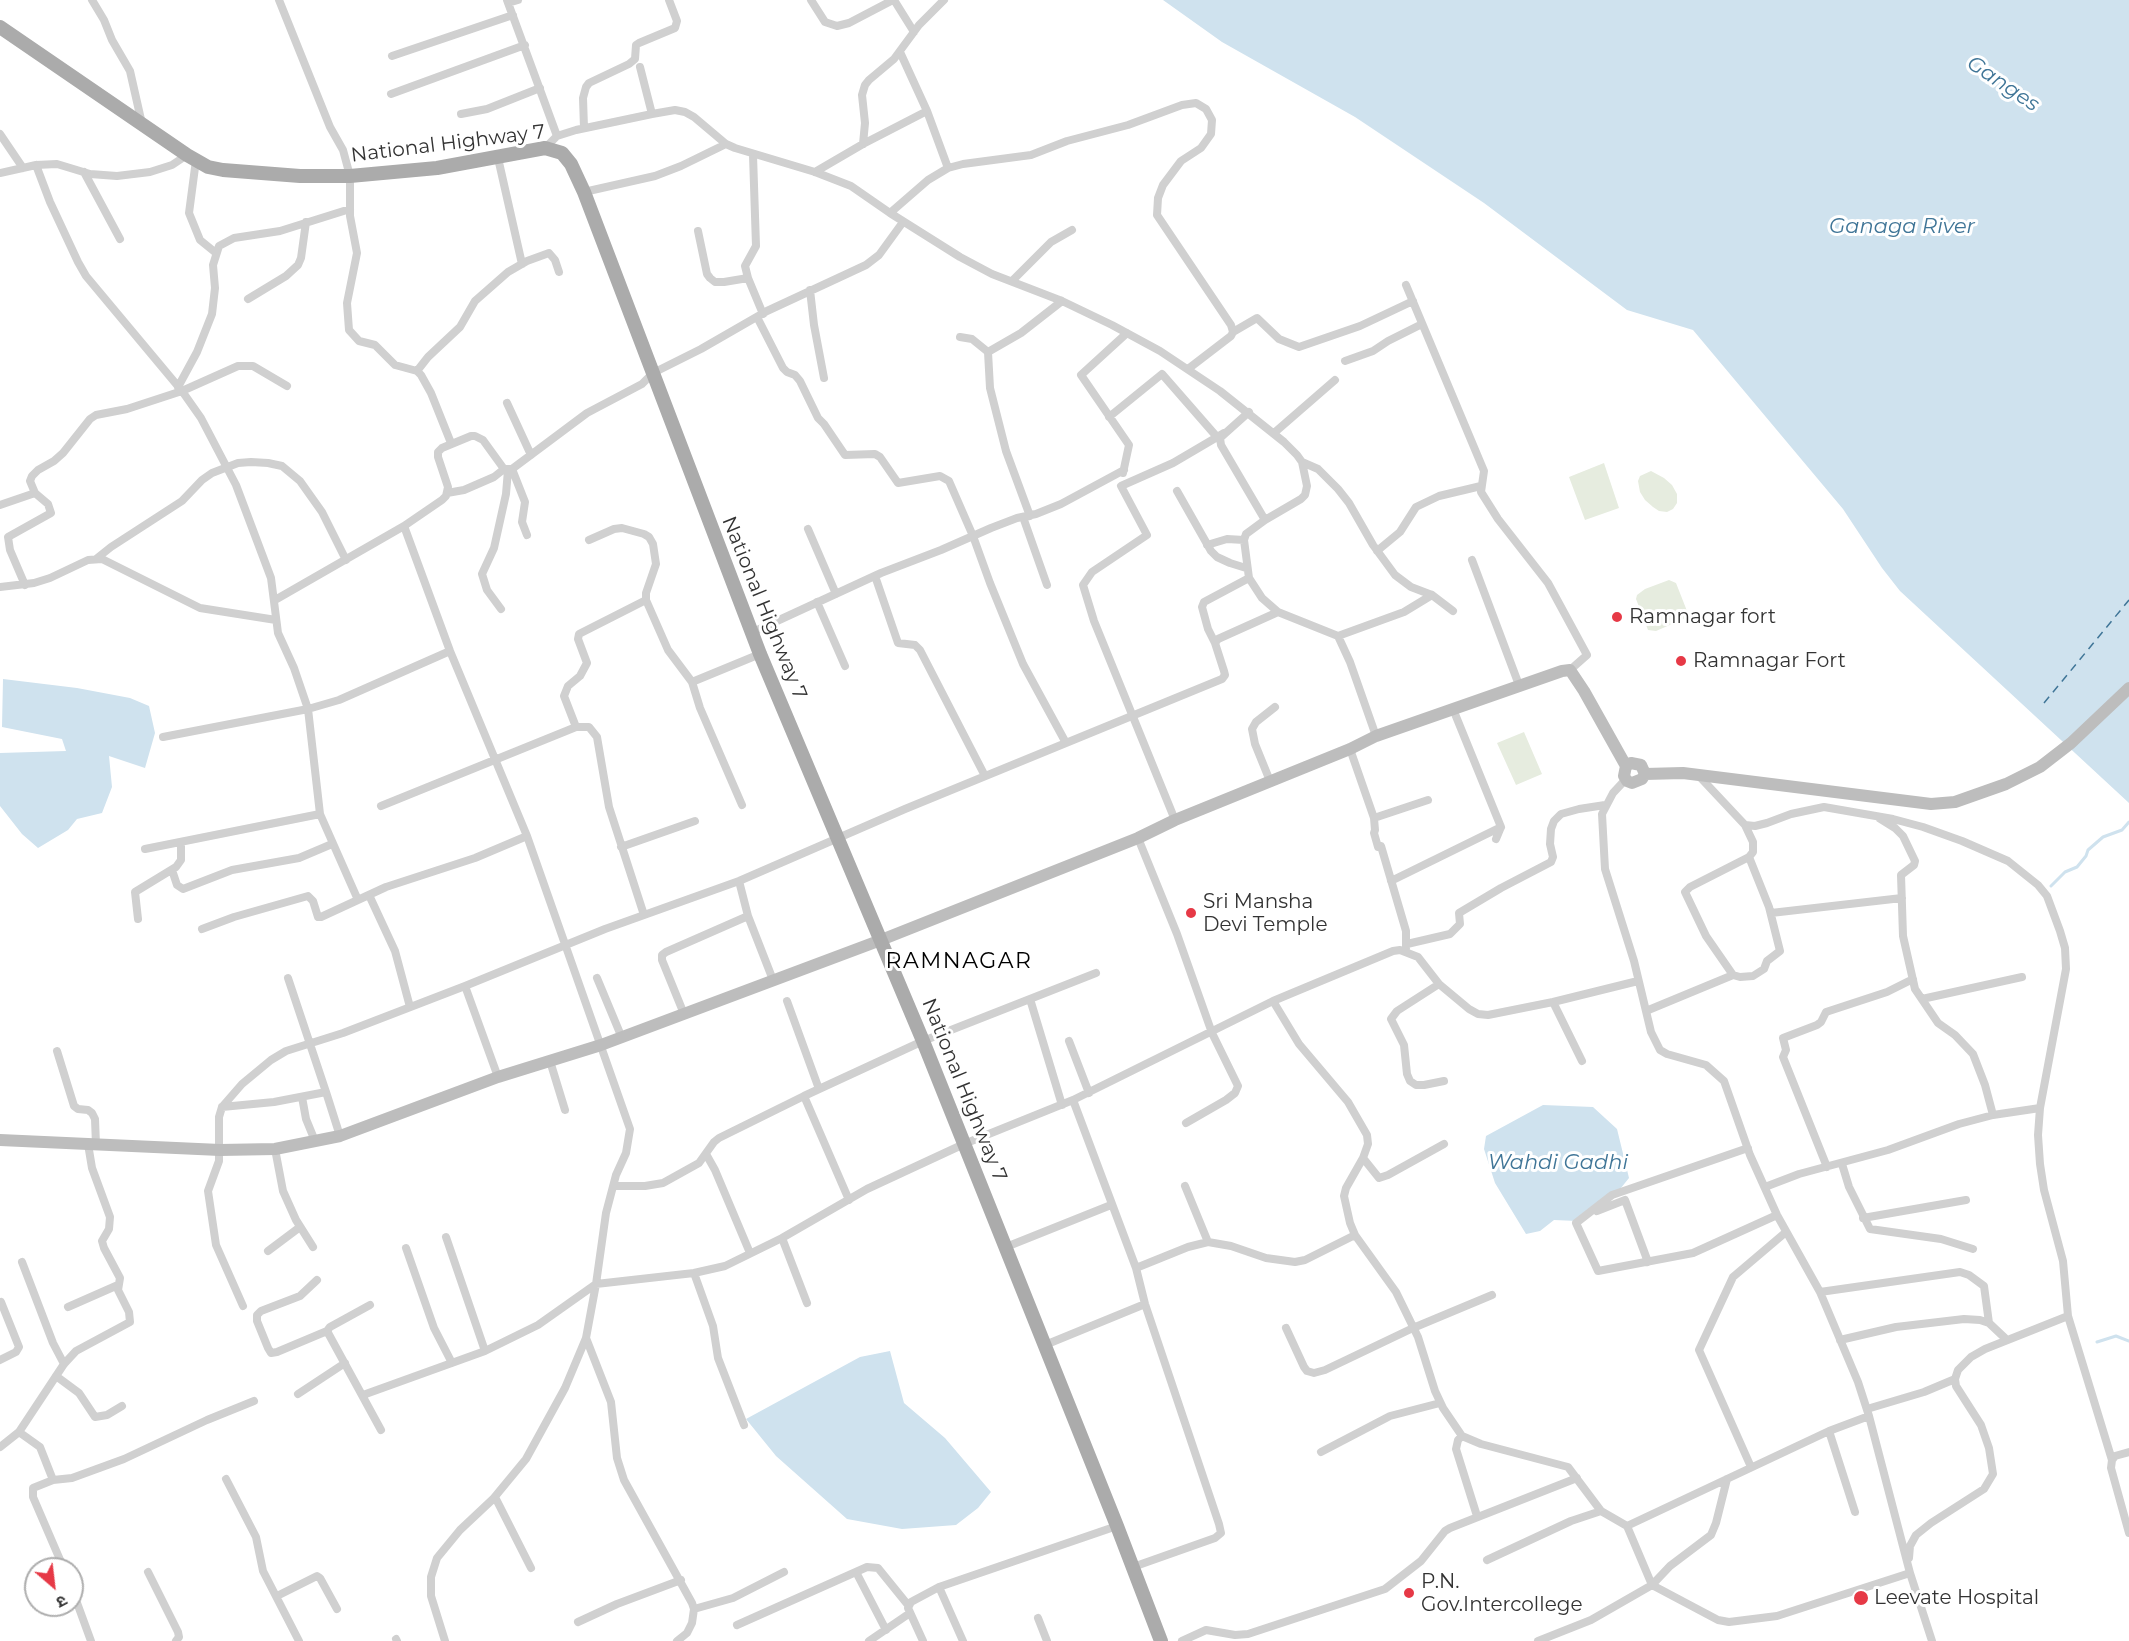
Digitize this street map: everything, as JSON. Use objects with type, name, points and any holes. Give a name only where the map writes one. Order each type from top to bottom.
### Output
[{"type":"main road","name":"National Highway 7","points":[[0,27],[191,158],[208,167],[242,173],[350,176],[436,168],[545,148],[554,150],[567,158],[584,192],[760,654],[923,1041],[1161,1641]]},
{"type":"main road","points":[[0,1140],[220,1150],[275,1149],[340,1136],[498,1077],[601,1046],[881,940],[1138,838],[1175,820],[1350,749],[1376,736],[1551,674],[1570,670],[1626,766]]},
{"type":"main road","points":[[1644,774],[1641,765],[1630,763],[1624,771],[1626,779],[1632,783],[1637,782],[1644,774],[1663,772],[1901,801],[1931,804],[1955,802],[2006,784],[2040,767],[2071,743],[2129,688]]},
{"type":"street","points":[[92,0],[130,71],[142,124]]},
{"type":"street","points":[[279,0],[330,127],[343,150],[350,176],[350,210],[357,253],[347,303],[349,330],[359,341],[375,345],[395,365],[417,372],[424,379],[451,443]]},
{"type":"street","points":[[518,0],[508,2],[557,136]]},
{"type":"street","points":[[584,128],[583,98],[586,87],[589,83],[635,59],[636,45],[639,42],[675,28],[677,21],[669,0]]},
{"type":"street","points":[[811,0],[825,22],[837,26],[849,23],[894,0],[914,32]]},
{"type":"street","points":[[863,144],[865,123],[862,95],[866,85],[900,52],[914,32],[944,0]]},
{"type":"street","points":[[392,56],[513,15]]},
{"type":"street","points":[[391,94],[525,45]]},
{"type":"street","points":[[900,52],[927,111],[948,168]]},
{"type":"street","points":[[640,67],[652,114]]},
{"type":"street","points":[[461,114],[487,109],[540,88]]},
{"type":"street","points":[[890,213],[928,180],[948,168],[1031,155],[1067,141],[1128,125],[1182,105],[1196,103],[1206,109],[1212,120],[1211,134],[1201,148],[1181,161],[1163,185],[1158,198],[1157,215],[1233,332]]},
{"type":"street","points":[[545,148],[557,136],[584,128],[675,110],[694,117],[726,144],[753,155],[814,172],[862,192],[903,222],[960,257],[992,274],[1062,301],[1127,333],[1188,369],[1249,412],[1274,433],[1302,462],[1318,470],[1338,489],[1395,575],[1411,587],[1432,595],[1453,611]]},
{"type":"street","points":[[814,172],[927,111]]},
{"type":"street","points":[[0,134],[23,168]]},
{"type":"street","points":[[584,192],[655,176],[726,144]]},
{"type":"street","points":[[753,155],[756,246],[745,267],[760,315],[783,368],[800,381],[818,418],[845,455],[875,454],[880,457],[898,483],[946,477],[973,536],[1023,664],[1066,743]]},
{"type":"street","points":[[0,172],[36,165],[57,164],[84,172],[117,176],[150,172],[191,158],[189,213],[200,240],[216,253]]},
{"type":"street","points":[[498,158],[522,264]]},
{"type":"street","points":[[36,165],[50,202],[86,276],[180,389],[201,418],[227,467],[272,579],[278,633],[294,668],[308,709],[320,814],[358,900]]},
{"type":"street","points":[[84,172],[120,239]]},
{"type":"street","points":[[180,389],[212,314],[215,288],[213,265],[219,246],[234,238],[268,234],[350,210]]},
{"type":"street","points":[[248,299],[286,276],[298,265],[306,222]]},
{"type":"street","points":[[447,493],[464,490],[508,470],[587,413],[642,384],[653,373],[760,315],[873,260],[903,222]]},
{"type":"street","points":[[1012,281],[1051,242],[1072,230]]},
{"type":"street","points":[[698,231],[707,274],[710,278],[715,282],[724,282],[748,278]]},
{"type":"street","points":[[417,372],[428,357],[460,327],[475,301],[508,272],[549,253],[555,260],[559,272]]},
{"type":"street","points":[[1406,285],[1484,471],[1484,478],[1480,486],[1481,492],[1490,508],[1548,583],[1587,655],[1570,670]]},
{"type":"street","points":[[810,290],[824,378]]},
{"type":"street","points":[[988,352],[1021,333],[1062,301]]},
{"type":"street","points":[[1188,369],[1231,336],[1233,332],[1257,318],[1279,339],[1299,347],[1360,326],[1413,301]]},
{"type":"street","points":[[1345,362],[1373,351],[1422,324]]},
{"type":"street","points":[[1127,333],[1081,375],[1128,445],[1121,486],[1147,535],[1092,572],[1083,585],[1095,621],[1175,820]]},
{"type":"street","points":[[960,337],[972,339],[988,352],[990,388],[1006,451],[1047,585]]},
{"type":"street","points":[[25,585],[10,550],[8,537],[51,513],[48,504],[35,494],[30,486],[32,476],[63,453],[90,419],[96,415],[128,409],[238,366],[246,365],[265,372],[287,387]]},
{"type":"street","points":[[1109,417],[1162,374],[1220,435],[1221,445],[1265,520]]},
{"type":"street","points":[[1274,433],[1335,380]]},
{"type":"street","points":[[507,403],[531,455]]},
{"type":"street","points":[[1121,486],[1173,463],[1220,435],[1249,412]]},
{"type":"street","points":[[275,600],[404,526],[442,500],[447,493],[447,482],[438,452],[451,443],[471,436],[480,437],[508,470],[525,502],[522,522],[526,535]]},
{"type":"street","points":[[1302,462],[1307,486],[1305,495],[1251,529],[1244,540],[1248,578],[1262,598],[1278,612],[1338,636],[1404,612],[1432,595]]},
{"type":"street","points":[[0,587],[25,585],[50,578],[96,559],[119,541],[182,501],[202,480],[238,464],[268,463],[282,466],[289,471],[312,496],[346,560]]},
{"type":"street","points":[[501,609],[487,590],[482,574],[494,548],[506,494],[508,470]]},
{"type":"street","points":[[752,633],[875,576],[991,528],[1027,517],[1079,495],[1124,470]]},
{"type":"street","points":[[1377,551],[1400,532],[1416,507],[1439,496],[1480,486]]},
{"type":"street","points":[[1177,490],[1207,545],[1217,557],[1230,564],[1246,568]]},
{"type":"street","points":[[0,505],[35,494]]},
{"type":"street","points":[[404,526],[450,651],[527,836],[630,1129],[626,1153],[606,1213],[586,1338],[565,1388],[526,1458],[495,1497],[460,1530],[437,1557],[431,1577],[431,1596],[446,1641]]},
{"type":"street","points":[[589,540],[622,528],[649,537],[656,553],[656,564],[646,593],[646,600],[668,650],[692,682],[700,708],[742,805]]},
{"type":"street","points":[[808,529],[836,594]]},
{"type":"street","points":[[1207,545],[1227,539],[1244,540]]},
{"type":"street","points":[[96,559],[102,559],[200,608],[276,620]]},
{"type":"street","points":[[1472,561],[1519,685]]},
{"type":"street","points":[[875,576],[898,643],[915,645],[920,650],[985,776]]},
{"type":"street","points":[[243,1306],[216,1245],[208,1191],[219,1161],[219,1117],[222,1107],[242,1084],[271,1060],[286,1051],[410,1007],[565,944],[740,880],[1222,679],[1225,675],[1224,671],[1202,606],[1204,602],[1248,578]]},
{"type":"street","points":[[576,727],[564,696],[568,686],[580,676],[587,663],[578,639],[579,634],[646,600]]},
{"type":"street","points":[[818,602],[845,666]]},
{"type":"street","points":[[1215,643],[1218,639],[1278,612]]},
{"type":"street","points":[[1338,636],[1350,662],[1376,736]]},
{"type":"street","points":[[163,737],[308,709],[349,696],[450,651]]},
{"type":"street","points":[[692,682],[760,654]]},
{"type":"street","points":[[1270,781],[1255,744],[1252,729],[1256,722],[1275,707]]},
{"type":"street","points":[[1453,710],[1502,827],[1496,839]]},
{"type":"street","points":[[381,806],[576,727],[589,727],[597,737],[605,794],[644,915]]},
{"type":"street","points":[[1350,749],[1374,818],[1374,833],[1378,847],[1381,846],[1406,931],[1406,948]]},
{"type":"street","points":[[1700,776],[1745,825],[1754,848],[1749,857],[1685,890],[1706,936],[1733,975]]},
{"type":"street","points":[[1626,779],[1613,793],[1602,814],[1605,869],[1651,1032],[1660,1050],[1706,1065],[1724,1081],[1748,1148],[1786,1232],[1820,1292],[1868,1412],[1910,1569],[1932,1641]]},
{"type":"street","points":[[1374,818],[1428,800]]},
{"type":"street","points":[[363,1395],[486,1351],[538,1325],[596,1284],[709,1271],[725,1266],[782,1238],[867,1189],[964,1144],[1089,1093],[1273,1001],[1393,951],[1450,934],[1460,924],[1459,913],[1551,862],[1553,857],[1550,844],[1551,829],[1556,818],[1579,809],[1605,805]]},
{"type":"street","points":[[1745,825],[1761,825],[1791,814],[1824,807],[1874,815],[1923,827],[2008,861],[2038,885],[2047,896],[2065,948],[2066,969],[2040,1108],[2038,1135],[2040,1164],[2044,1190],[2063,1261],[2068,1316],[2112,1460],[2114,1483],[2129,1533]]},
{"type":"street","points":[[145,849],[320,814]]},
{"type":"street","points":[[1874,815],[1903,836],[1915,861],[1914,865],[1901,875],[1902,936],[1917,993],[1938,1023],[1955,1035],[1973,1054],[1993,1115]]},
{"type":"street","points":[[621,848],[695,821]]},
{"type":"street","points":[[1391,881],[1502,827]]},
{"type":"street","points":[[202,928],[308,896],[311,898],[316,913],[321,917],[405,880],[475,858],[527,836]]},
{"type":"street","points":[[1138,838],[1177,933],[1212,1033],[1238,1086],[1235,1093],[1226,1100],[1186,1124]]},
{"type":"street","points":[[138,919],[135,892],[172,870],[181,860],[181,842]]},
{"type":"street","points":[[172,870],[177,885],[183,889],[232,870],[299,858],[332,844]]},
{"type":"street","points":[[1646,1011],[1733,975],[1753,976],[1764,969],[1767,961],[1780,952],[1771,913],[1749,857]]},
{"type":"street","points":[[740,880],[748,916],[773,980]]},
{"type":"street","points":[[369,895],[395,951],[410,1007]]},
{"type":"street","points":[[1771,913],[1902,898]]},
{"type":"street","points":[[684,1014],[662,955],[748,916]]},
{"type":"street","points":[[1406,948],[1418,957],[1439,984],[1478,1014],[1488,1015],[1553,1002],[1638,981]]},
{"type":"street","points":[[614,1186],[645,1186],[663,1183],[699,1163],[719,1138],[804,1096],[923,1041],[1096,973]]},
{"type":"street","points":[[1922,999],[2022,977]]},
{"type":"street","points":[[288,978],[340,1136]]},
{"type":"street","points":[[597,978],[622,1038]]},
{"type":"street","points":[[1827,1167],[1784,1057],[1786,1050],[1782,1038],[1817,1025],[1826,1012],[1887,992],[1913,979]]},
{"type":"street","points":[[1439,984],[1397,1011],[1391,1019],[1404,1046],[1410,1082],[1424,1086],[1444,1081]]},
{"type":"street","points":[[465,986],[498,1077]]},
{"type":"street","points":[[1030,999],[1062,1105]]},
{"type":"street","points":[[787,1001],[819,1089]]},
{"type":"street","points":[[1273,1001],[1299,1044],[1348,1102],[1367,1135],[1368,1144],[1363,1158],[1344,1196],[1350,1223],[1355,1235],[1389,1281],[1413,1328],[1440,1402],[1462,1436],[1481,1444],[1564,1465],[1577,1478],[1601,1511],[1627,1526],[1652,1585],[1718,1620],[1730,1622],[1777,1616],[1910,1569]]},
{"type":"street","points":[[1553,1002],[1582,1061]]},
{"type":"street","points":[[1069,1041],[1089,1093]]},
{"type":"street","points":[[1,1445],[18,1432],[64,1364],[84,1345],[130,1322],[129,1312],[118,1286],[120,1278],[102,1241],[109,1229],[110,1217],[92,1168],[95,1119],[88,1110],[74,1106],[57,1051]]},
{"type":"street","points":[[550,1061],[565,1110]]},
{"type":"street","points":[[222,1107],[274,1102],[326,1092]]},
{"type":"street","points":[[804,1096],[849,1200]]},
{"type":"street","points":[[302,1097],[306,1119],[315,1142]]},
{"type":"street","points":[[1073,1100],[1136,1268],[1144,1304],[1220,1524],[1221,1533],[1215,1538],[1133,1567]]},
{"type":"street","points":[[1765,1187],[1888,1150],[1938,1130],[1993,1115],[2040,1108]]},
{"type":"street","points":[[1363,1158],[1379,1178],[1444,1144]]},
{"type":"street","points":[[1748,1148],[1612,1196],[1576,1223],[1598,1271],[1693,1253],[1778,1215]]},
{"type":"street","points":[[275,1149],[283,1191],[300,1227],[313,1247]]},
{"type":"street","points":[[706,1154],[716,1170],[750,1253]]},
{"type":"street","points":[[1842,1164],[1849,1187],[1867,1227],[1872,1230],[1941,1239],[1973,1249]]},
{"type":"street","points":[[1185,1186],[1208,1242]]},
{"type":"street","points":[[1586,1215],[1625,1200],[1648,1262]]},
{"type":"street","points":[[1863,1218],[1966,1200]]},
{"type":"street","points":[[1006,1247],[1111,1204]]},
{"type":"street","points":[[268,1251],[300,1227]]},
{"type":"street","points":[[1751,1467],[1699,1350],[1733,1277],[1786,1232]]},
{"type":"street","points":[[1136,1268],[1188,1247],[1208,1242],[1295,1262],[1305,1260],[1355,1235]]},
{"type":"street","points":[[446,1237],[486,1351]]},
{"type":"street","points":[[782,1238],[807,1303]]},
{"type":"street","points":[[406,1248],[434,1328],[452,1363]]},
{"type":"street","points":[[22,1262],[53,1343],[64,1364]]},
{"type":"street","points":[[1820,1292],[1960,1272],[1969,1275],[1984,1286],[1989,1323]]},
{"type":"street","points":[[694,1273],[713,1326],[718,1358],[744,1425]]},
{"type":"street","points":[[317,1280],[300,1296],[261,1311],[257,1315],[257,1321],[271,1353],[327,1331],[330,1327],[370,1305]]},
{"type":"street","points":[[68,1307],[118,1286]]},
{"type":"street","points":[[1287,1328],[1304,1367],[1307,1371],[1314,1373],[1413,1328],[1492,1296]]},
{"type":"street","points":[[0,1360],[16,1352],[19,1347],[1,1302]]},
{"type":"street","points":[[1045,1345],[1144,1304]]},
{"type":"street","points":[[1910,1569],[1910,1546],[1916,1535],[1931,1523],[1977,1495],[1989,1483],[1993,1474],[1989,1448],[1981,1425],[1960,1394],[1955,1380],[1962,1364],[1971,1357],[2007,1340],[2068,1316]]},
{"type":"street","points":[[1840,1340],[1896,1327],[1964,1319],[1989,1323],[2007,1340]]},
{"type":"street","points":[[327,1331],[381,1430]]},
{"type":"street","points":[[586,1338],[611,1402],[617,1458],[624,1480],[681,1580],[694,1609],[692,1623],[687,1633],[677,1641]]},
{"type":"street","points":[[298,1395],[345,1363]]},
{"type":"street","points":[[56,1376],[79,1393],[95,1417],[107,1415],[122,1406]]},
{"type":"street","points":[[1627,1526],[1868,1412],[1955,1380]]},
{"type":"street","points":[[59,1557],[32,1492],[38,1485],[53,1480],[72,1478],[124,1459],[254,1401]]},
{"type":"street","points":[[1321,1452],[1390,1416],[1440,1402]]},
{"type":"street","points":[[1829,1431],[1855,1512]]},
{"type":"street","points":[[18,1432],[40,1447],[53,1480]]},
{"type":"street","points":[[1462,1436],[1458,1440],[1456,1449],[1477,1516]]},
{"type":"street","points":[[2112,1460],[2120,1454],[2129,1452]]},
{"type":"street","points":[[1182,1641],[1206,1630],[1248,1635],[1385,1589],[1421,1561],[1444,1531],[1577,1478]]},
{"type":"street","points":[[226,1479],[253,1529],[263,1571],[299,1641]]},
{"type":"street","points":[[1538,1641],[1591,1620],[1652,1585],[1670,1566],[1711,1535],[1727,1479]]},
{"type":"street","points":[[495,1497],[531,1568]]},
{"type":"street","points":[[1487,1560],[1571,1521],[1601,1511]]},
{"type":"street","points":[[869,1641],[939,1587],[1117,1526]]},
{"type":"street","points":[[737,1625],[867,1567],[878,1568],[909,1609],[923,1641]]},
{"type":"street","points":[[148,1572],[178,1632],[179,1637],[176,1641]]},
{"type":"street","points":[[694,1609],[733,1598],[784,1572]]},
{"type":"street","points":[[856,1572],[886,1630]]},
{"type":"street","points":[[277,1596],[317,1576],[337,1609]]},
{"type":"street","points":[[578,1622],[617,1604],[681,1580]]},
{"type":"street","points":[[939,1587],[963,1641]]},
{"type":"street","points":[[82,1617],[91,1641]]},
{"type":"street","points":[[1038,1618],[1047,1641]]},
{"type":"shaded area","points":[[1604,463],[1619,508],[1585,520],[1569,477]]},
{"type":"shaded area","points":[[1651,471],[1672,485],[1677,494],[1677,503],[1667,512],[1653,507],[1640,492],[1638,481],[1640,476]]},
{"type":"shaded area","points":[[1669,580],[1676,583],[1687,611],[1686,618],[1656,631],[1648,630],[1636,599],[1637,595],[1645,589]]},
{"type":"shaded area","points":[[1524,732],[1542,774],[1516,785],[1497,743]]},
{"type":"water","name":"Ganaga River","points":[[1163,0],[2129,0],[2129,803],[1900,591],[1843,509],[1693,330],[1627,310],[1484,203],[1355,117],[1222,42]]},
{"type":"water","points":[[3,679],[77,688],[130,698],[149,706],[155,733],[145,768],[109,756],[112,787],[102,813],[77,819],[68,830],[38,848],[22,834],[0,806],[0,753],[66,751],[62,739],[2,727]]},
{"type":"water","name":"Wahdi Gadhi","points":[[1543,1105],[1593,1107],[1617,1129],[1629,1178],[1608,1204],[1577,1221],[1554,1220],[1540,1231],[1526,1234],[1495,1183],[1484,1149],[1486,1136]]},
{"type":"water","points":[[890,1351],[904,1403],[945,1438],[991,1492],[978,1508],[956,1525],[902,1529],[847,1519],[776,1456],[746,1419],[860,1357]]},
{"type":"waterway","name":"RAMNAGAR","points":[[2051,886],[2065,872],[2077,867],[2088,850],[2103,837],[2122,830],[2129,822]]},
{"type":"waterway","name":"RAMNAGAR","points":[[2097,1342],[2116,1336],[2129,1341]]},
{"type":"ferry route","points":[[2044,703],[2129,600]]},
{"type":"place","name":"Ramnagar fort","points":[[1617,617]]},
{"type":"place","name":"Ramnagar Fort","points":[[1681,661]]},
{"type":"place","name":"Sri Mansha Devi Temple","points":[[1191,913]]},
{"type":"place","name":"P.N. Gov.Intercollege","points":[[1409,1593]]},
{"type":"place","name":"Leevate Hospital","points":[[1861,1598]]},
{"type":"district","name":"RAMNAGAR","points":[[959,962]]},
{"type":"water label","name":"Ganges","points":[[2003,84]]}]
